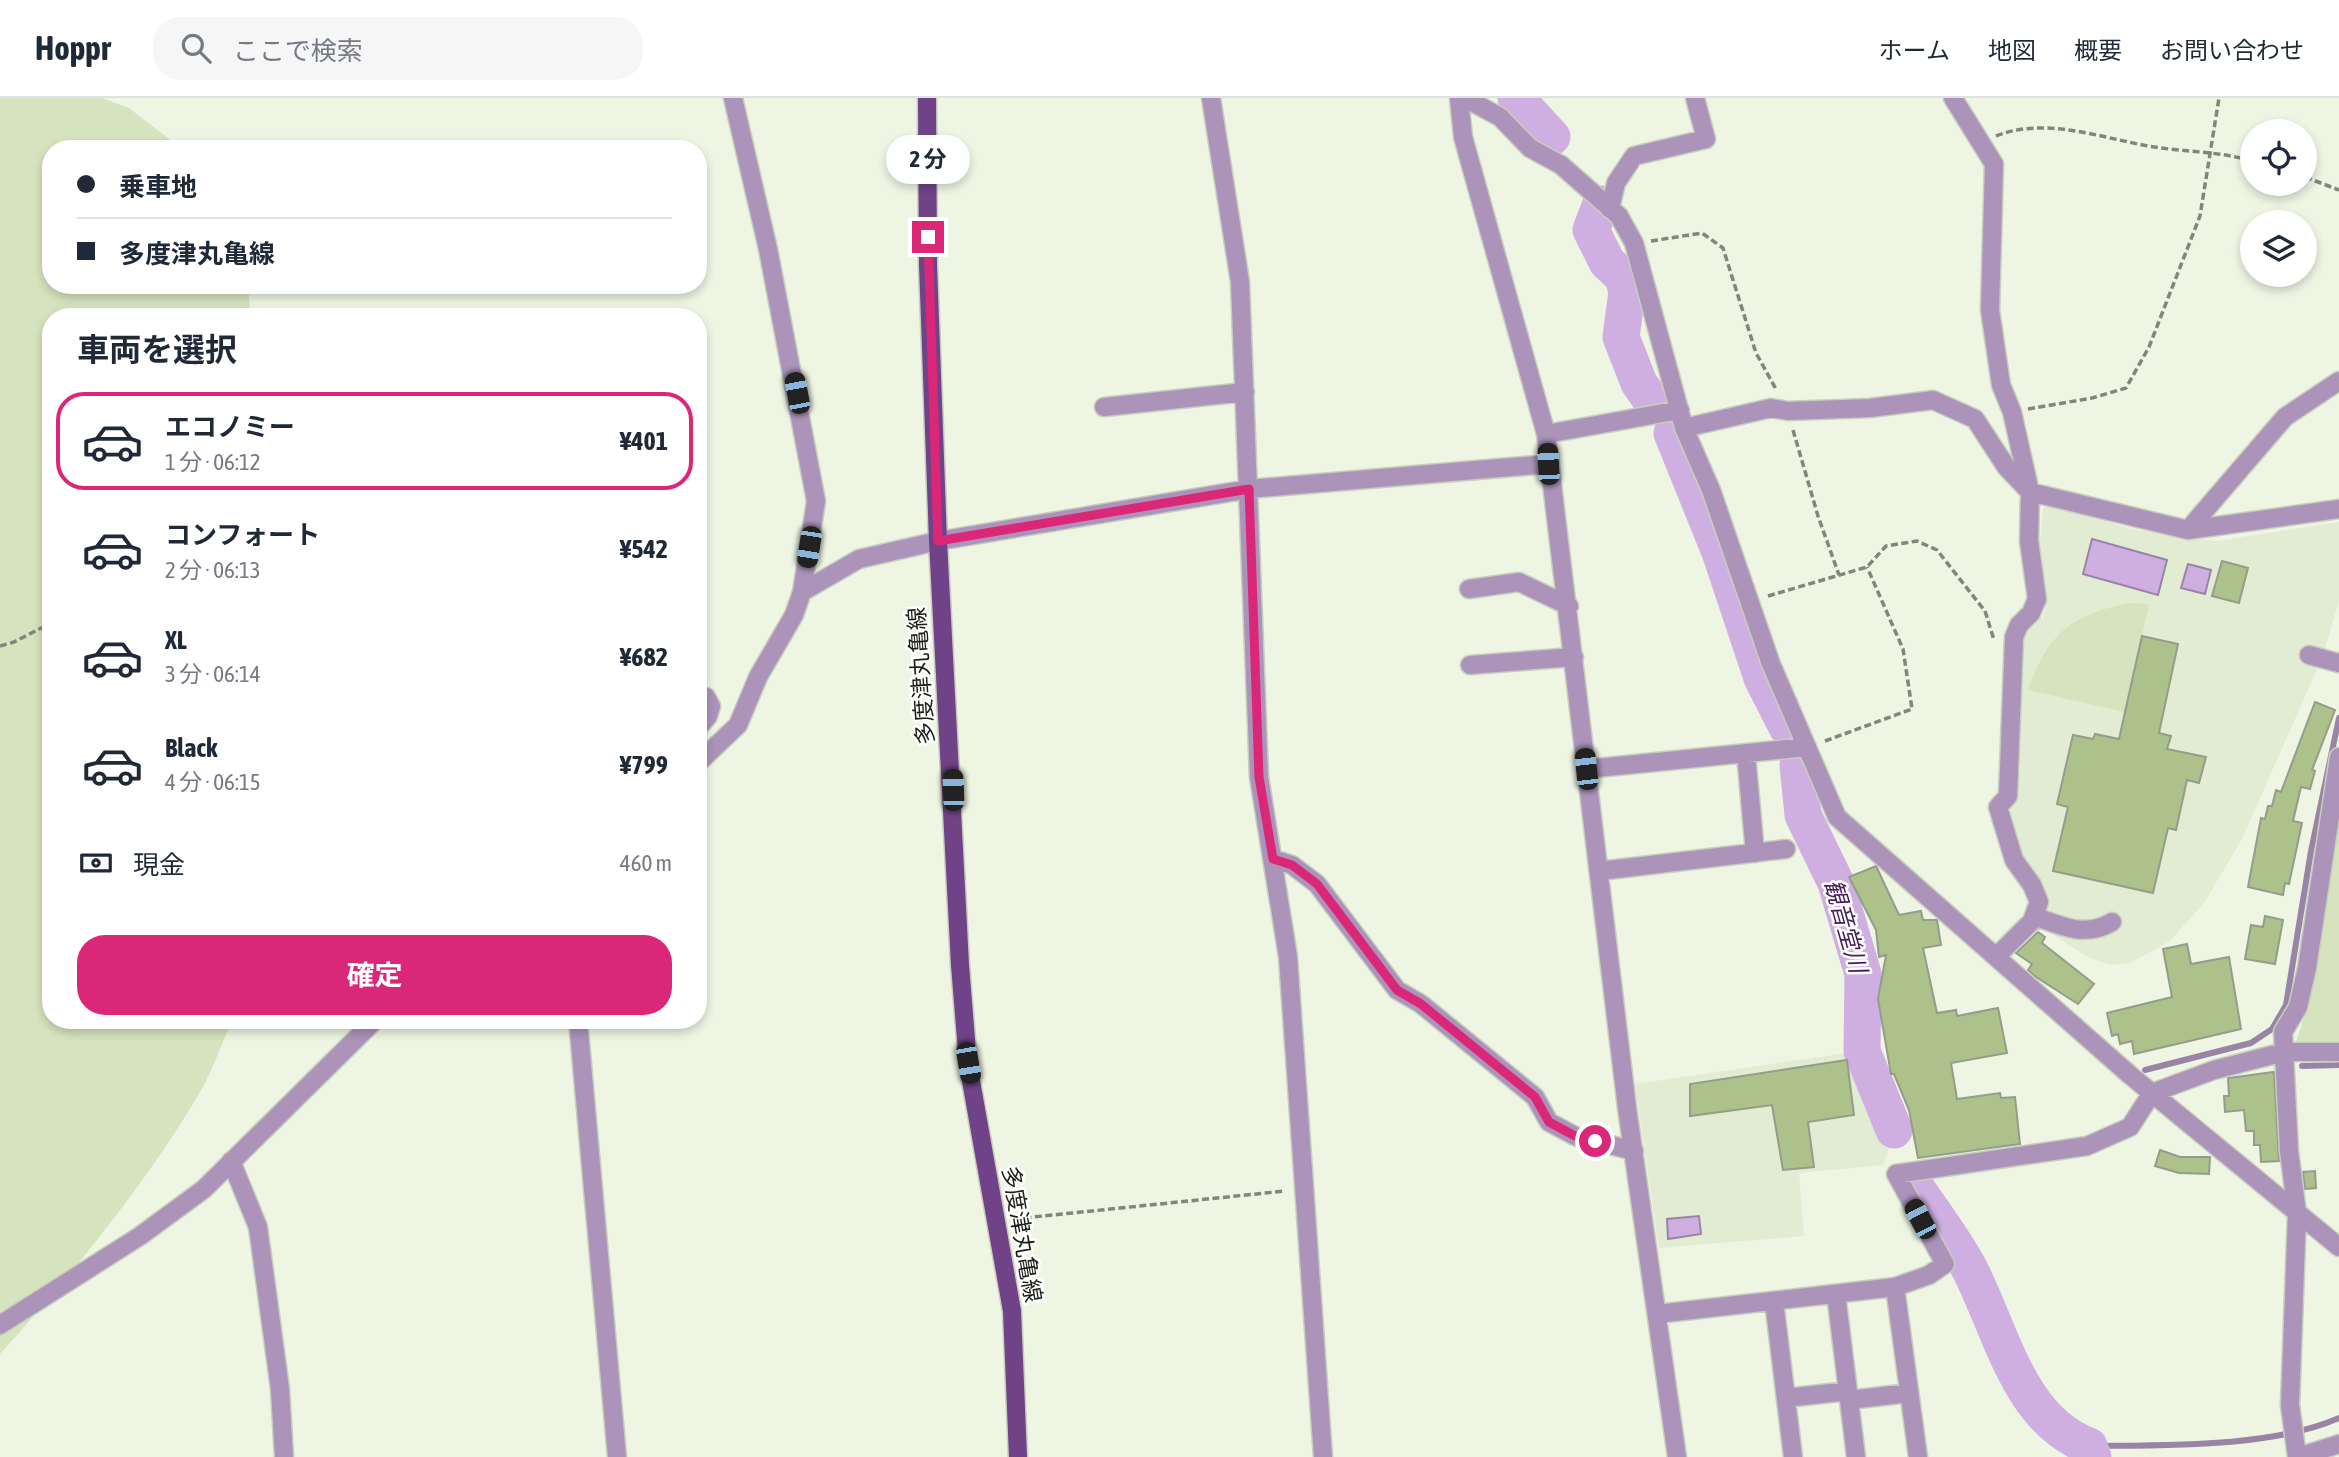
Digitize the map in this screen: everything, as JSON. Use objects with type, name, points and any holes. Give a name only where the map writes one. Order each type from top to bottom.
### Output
[{"type":"main road","name":"多度津丸亀線","points":[[927,98],[928,265],[938,541],[967,1051],[1012,1311],[1018,1457]]},
{"type":"street","points":[[707,754],[738,725],[758,677],[794,615],[802,592],[816,501],[768,249],[733,98]]},
{"type":"street","points":[[1210,98],[1240,282],[1259,777],[1289,957],[1323,1457]]},
{"type":"street","points":[[1459,98],[1466,148],[1546,434],[1634,1150],[1677,1457]]},
{"type":"street","points":[[1465,98],[1500,117],[1530,148],[1561,165],[1619,216],[1634,243],[1684,428],[1711,490],[1771,664],[1837,817],[2152,1093],[2339,1247]]},
{"type":"street","points":[[1610,209],[1616,183],[1634,156],[1706,139],[1695,98]]},
{"type":"street","points":[[1953,98],[1994,164],[1990,310],[2001,385],[2012,412],[2030,492],[2029,541],[2037,598],[2031,613],[2018,625],[2014,637],[2008,796],[1998,807],[2014,860],[2032,886],[2039,902],[2034,916],[1996,957]]},
{"type":"street","points":[[2188,530],[2285,417],[2339,381]]},
{"type":"street","points":[[1104,407],[1245,392]]},
{"type":"street","points":[[1684,428],[1771,408],[1788,411],[1870,408],[1933,400],[1976,419],[2007,468],[2030,492],[2144,522],[2188,530],[2339,509]]},
{"type":"street","points":[[1546,434],[1680,410]]},
{"type":"street","points":[[802,592],[859,559],[938,541],[1249,489],[1412,473],[1548,464]]},
{"type":"street","points":[[1469,589],[1519,582],[1569,606]]},
{"type":"street","points":[[2309,655],[2339,663]]},
{"type":"street","points":[[1470,664],[1574,657]]},
{"type":"street","points":[[707,699],[711,706],[707,717]]},
{"type":"street","points":[[1586,769],[1807,747]]},
{"type":"street","points":[[1746,754],[1755,853]]},
{"type":"street","points":[[2339,757],[2307,968],[2298,1007],[2283,1032],[2289,1152],[2297,1213],[2291,1301],[2295,1444],[2339,1444]]},
{"type":"street","points":[[1599,871],[1786,849]]},
{"type":"street","points":[[1273,859],[1292,865],[1317,884],[1397,990],[1421,1004],[1535,1097],[1549,1122],[1575,1136],[1634,1150]]},
{"type":"street","points":[[2034,916],[2079,931],[2098,930],[2112,922]]},
{"type":"street","points":[[0,1325],[140,1236],[204,1189],[366,1029]]},
{"type":"street","points":[[579,1029],[617,1457]]},
{"type":"street","points":[[1657,1314],[1895,1287],[1929,1275],[1945,1264],[1896,1174],[2087,1146],[2130,1127],[2152,1093],[2214,1070],[2284,1052],[2339,1052]]},
{"type":"street","points":[[231,1161],[258,1227],[280,1389],[284,1457]]},
{"type":"street","points":[[1895,1287],[1918,1457]]},
{"type":"street","points":[[1836,1294],[1856,1457]]},
{"type":"street","points":[[1774,1301],[1793,1457]]},
{"type":"street","points":[[1786,1398],[1909,1393]]},
{"type":"path","points":[[2012,412],[2092,398],[2126,388],[2149,347],[2200,215],[2219,98]]},
{"type":"path","points":[[1981,142],[2008,131],[2044,127],[2161,148],[2211,152],[2240,158]]},
{"type":"path","points":[[2317,182],[2339,190]]},
{"type":"path","points":[[1634,243],[1702,233],[1723,248],[1756,353],[1788,411],[1818,516],[1839,575]]},
{"type":"path","points":[[1750,601],[1867,567],[1886,546],[1917,541],[1937,550],[1986,611],[1995,653]]},
{"type":"path","points":[[1807,747],[1912,709],[1903,649],[1867,567]]},
{"type":"path","points":[[0,646],[42,628]]},
{"type":"path","points":[[996,1221],[1304,1189]]},
{"type":"shaded area","points":[[0,98],[102,98],[129,108],[170,140],[42,140],[42,294],[249,294],[250,308],[42,308],[42,1029],[228,1029],[201,1090],[129,1199],[79,1263],[0,1354]]},
{"type":"shaded area","points":[[2049,504],[2127,528],[2178,538],[2217,541],[2339,522],[2339,601],[2322,658],[2242,839],[2204,903],[2170,941],[2130,963],[2110,965],[2086,956],[2037,924],[2045,896],[2040,881],[2021,858],[2009,816],[2020,768],[2022,635],[2029,623],[2043,617],[2046,606],[2036,547],[2041,536],[2043,508]]},
{"type":"shaded area","points":[[2092,539],[2167,560],[2158,595],[2083,574]]},
{"type":"shaded area","points":[[2188,564],[2211,570],[2205,594],[2181,588]]},
{"type":"shaded area","points":[[2130,603],[2149,604],[2125,712],[2028,690],[2044,654],[2065,629],[2092,613]]},
{"type":"shaded area","points":[[2339,810],[2339,1047],[2294,1048],[2309,1002]]},
{"type":"shaded area","points":[[1854,1052],[1890,1147],[1883,1165],[1799,1173],[1804,1236],[1659,1248],[1635,1084]]},
{"type":"shaded area","points":[[1699,1216],[1701,1234],[1668,1239],[1667,1219]]},
{"type":"building","points":[[2222,561],[2248,568],[2239,603],[2212,596]]},
{"type":"building","points":[[2142,636],[2178,644],[2159,733],[2171,736],[2167,749],[2206,757],[2199,783],[2187,780],[2176,830],[2168,828],[2153,893],[2053,871],[2068,807],[2057,804],[2073,735],[2093,739],[2095,734],[2119,739]]},
{"type":"building","points":[[2315,702],[2335,710],[2312,770],[2315,771],[2310,789],[2301,787],[2293,821],[2302,823],[2289,884],[2285,883],[2283,895],[2248,887],[2261,818],[2265,819],[2268,806],[2272,806],[2276,790],[2281,792]]},
{"type":"building","points":[[1876,866],[1899,915],[1921,911],[1923,920],[1937,920],[1941,945],[1923,948],[1937,1013],[1956,1010],[1957,1016],[1998,1008],[2007,1053],[1951,1063],[1957,1099],[2000,1093],[2001,1098],[2015,1097],[2020,1144],[1918,1158],[1909,1110],[1894,1074],[1891,1074],[1878,999],[1886,955],[1879,957],[1876,930],[1849,877]]},
{"type":"building","points":[[2265,916],[2283,920],[2275,964],[2245,959],[2251,925],[2263,927]]},
{"type":"building","points":[[2038,932],[2045,937],[2042,943],[2094,984],[2078,1004],[2036,977],[2028,970],[2032,964],[2016,953]]},
{"type":"building","points":[[2187,944],[2191,964],[2229,957],[2241,1029],[2134,1054],[2132,1041],[2120,1044],[2118,1034],[2112,1036],[2107,1013],[2172,997],[2163,949]]},
{"type":"building","points":[[1847,1060],[1854,1115],[1808,1122],[1814,1167],[1783,1170],[1772,1105],[1690,1116],[1690,1084]]},
{"type":"building","points":[[2274,1072],[2279,1161],[2261,1162],[2260,1145],[2254,1145],[2254,1131],[2246,1131],[2244,1110],[2225,1112],[2224,1096],[2229,1096],[2228,1078]]},
{"type":"building","points":[[2160,1150],[2180,1157],[2210,1157],[2209,1174],[2179,1173],[2155,1166]]},
{"type":"building","points":[[2315,1171],[2316,1188],[2305,1189],[2303,1172]]},
{"type":"waterway","name":"観音堂川","points":[[1516,98],[1552,137]]},
{"type":"waterway","name":"観音堂川","points":[[1601,204],[1591,230],[1607,262],[1623,277],[1627,292],[1621,337],[1639,383],[1653,403]]},
{"type":"waterway","name":"観音堂川","points":[[1672,433],[1720,552],[1762,678],[1787,727]]},
{"type":"waterway","points":[[2145,1070],[2251,1043],[2272,1029],[2286,1005],[2311,851],[2339,718]]},
{"type":"waterway","name":"観音堂川","points":[[1798,765],[1803,815],[1836,883],[1863,974],[1862,1051],[1894,1130]]},
{"type":"waterway","points":[[2302,1066],[2339,1065]]},
{"type":"waterway","name":"観音堂川","points":[[1916,1187],[1969,1268],[2014,1370],[2028,1394],[2045,1416],[2065,1433],[2089,1446],[2093,1457]]},
{"type":"waterway","points":[[2089,1446],[2183,1445],[2250,1440],[2312,1428],[2339,1418]]},
{"type":"route","points":[[928,237],[938,541],[1249,489],[1248,534],[1259,777],[1273,859],[1292,865],[1317,884],[1397,990],[1421,1004],[1535,1097],[1549,1122],[1575,1136],[1595,1141]]}]
